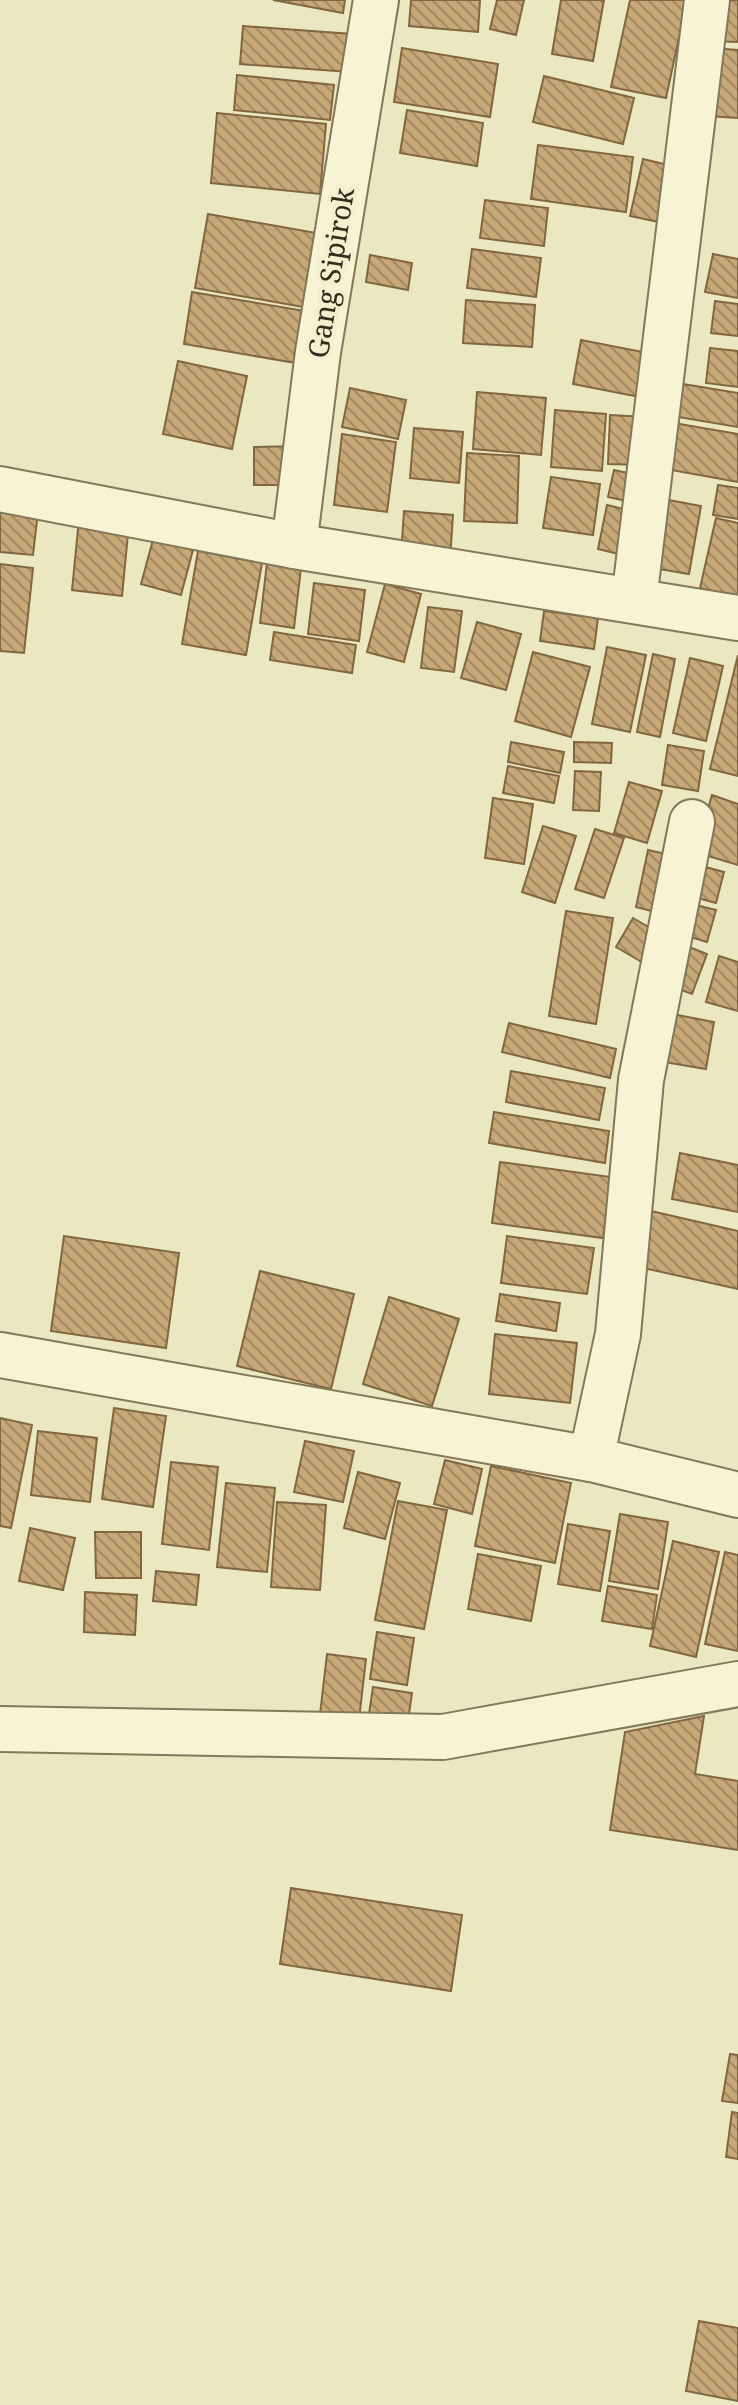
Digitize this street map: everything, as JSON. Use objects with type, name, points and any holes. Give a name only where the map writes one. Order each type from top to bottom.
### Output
[{"type":"street","name":"Gang Sipirok","points":[[294,546],[318,352],[376,0]]},
{"type":"street","points":[[634,600],[707,0]]},
{"type":"street","points":[[0,489],[294,546],[738,618]]},
{"type":"street","points":[[591,1459],[618,1334],[641,1080],[692,822]]},
{"type":"street","points":[[0,1355],[591,1459],[738,1495]]},
{"type":"street","points":[[0,1729],[443,1737],[738,1684]]},
{"type":"building","points":[[273,0],[345,0],[343,13]]},
{"type":"building","points":[[411,0],[480,0],[478,32],[409,26]]},
{"type":"building","points":[[497,0],[524,0],[516,35],[490,29]]},
{"type":"building","points":[[561,0],[604,0],[593,61],[552,54]]},
{"type":"building","points":[[630,0],[687,0],[666,98],[611,87]]},
{"type":"building","points":[[713,0],[738,0],[738,42],[712,41]]},
{"type":"building","points":[[243,26],[352,34],[349,72],[240,64]]},
{"type":"building","points":[[402,48],[498,64],[490,117],[394,102]]},
{"type":"building","points":[[713,48],[738,50],[738,118],[709,116]]},
{"type":"building","points":[[237,75],[334,85],[330,120],[234,110]]},
{"type":"building","points":[[544,76],[634,98],[623,144],[533,122]]},
{"type":"building","points":[[407,110],[483,123],[477,166],[400,153]]},
{"type":"building","points":[[217,113],[326,124],[320,194],[211,183]]},
{"type":"building","points":[[538,145],[633,157],[626,212],[531,199]]},
{"type":"building","points":[[643,159],[681,168],[668,224],[630,216]]},
{"type":"building","points":[[485,200],[548,208],[544,246],[480,238]]},
{"type":"building","points":[[208,214],[322,234],[309,308],[195,288]]},
{"type":"building","points":[[472,249],[541,258],[536,297],[467,288]]},
{"type":"building","points":[[713,254],[738,259],[738,298],[705,292]]},
{"type":"building","points":[[370,255],[412,263],[408,290],[366,282]]},
{"type":"building","points":[[192,292],[305,311],[296,363],[184,344]]},
{"type":"building","points":[[466,300],[535,305],[532,347],[463,343]]},
{"type":"building","points":[[715,301],[738,304],[738,336],[711,333]]},
{"type":"building","points":[[581,340],[653,354],[645,398],[573,384]]},
{"type":"building","points":[[710,348],[738,351],[738,387],[706,383]]},
{"type":"building","points":[[178,361],[247,376],[232,449],[163,434]]},
{"type":"building","points":[[677,383],[738,393],[738,427],[672,416]]},
{"type":"building","points":[[350,388],[406,400],[398,439],[342,427]]},
{"type":"building","points":[[477,392],[546,398],[541,455],[473,449]]},
{"type":"building","points":[[555,410],[606,414],[602,471],[551,467]]},
{"type":"building","points":[[610,415],[646,417],[644,465],[608,464]]},
{"type":"building","points":[[668,422],[738,434],[738,482],[660,468]]},
{"type":"building","points":[[414,428],[463,432],[459,483],[410,478]]},
{"type":"building","points":[[342,434],[396,442],[387,512],[334,505]]},
{"type":"building","points":[[298,446],[299,485],[254,485],[254,447]]},
{"type":"building","points":[[467,453],[519,456],[517,523],[464,521]]},
{"type":"building","points":[[614,470],[646,477],[640,504],[608,497]]},
{"type":"building","points":[[551,477],[600,484],[593,535],[543,528]]},
{"type":"building","points":[[718,485],[738,488],[738,519],[713,515]]},
{"type":"building","points":[[658,498],[701,506],[689,574],[647,567]]},
{"type":"building","points":[[0,499],[39,503],[33,555],[0,552]]},
{"type":"building","points":[[607,505],[640,513],[631,557],[598,549]]},
{"type":"building","points":[[404,511],[453,515],[450,559],[401,555]]},
{"type":"building","points":[[716,518],[738,523],[738,597],[700,588]]},
{"type":"building","points":[[79,519],[129,524],[122,596],[72,590]]},
{"type":"building","points":[[157,525],[197,535],[181,595],[141,584]]},
{"type":"building","points":[[198,551],[262,563],[246,655],[182,644]]},
{"type":"building","points":[[268,554],[302,559],[294,628],[260,623]]},
{"type":"building","points":[[0,564],[33,568],[24,653],[0,651]]},
{"type":"building","points":[[314,583],[365,590],[359,641],[308,634]]},
{"type":"building","points":[[385,584],[421,594],[404,662],[367,652]]},
{"type":"building","points":[[428,607],[462,611],[454,672],[421,668]]},
{"type":"building","points":[[544,611],[598,618],[594,649],[540,641]]},
{"type":"building","points":[[477,622],[521,634],[506,690],[461,678]]},
{"type":"building","points":[[274,632],[356,645],[352,673],[270,660]]},
{"type":"building","points":[[607,647],[646,655],[630,732],[592,724]]},
{"type":"building","points":[[533,652],[590,667],[571,737],[515,721]]},
{"type":"building","points":[[653,654],[675,659],[660,737],[637,732]]},
{"type":"building","points":[[738,655],[738,776],[710,769]]},
{"type":"building","points":[[690,658],[723,666],[706,741],[673,733]]},
{"type":"building","points":[[511,742],[564,752],[560,773],[508,762]]},
{"type":"building","points":[[574,742],[612,743],[611,763],[574,762]]},
{"type":"building","points":[[668,745],[704,751],[698,791],[662,785]]},
{"type":"building","points":[[508,766],[559,776],[554,803],[503,793]]},
{"type":"building","points":[[575,771],[601,772],[599,811],[573,810]]},
{"type":"building","points":[[629,782],[662,791],[647,843],[614,833]]},
{"type":"building","points":[[712,795],[738,804],[738,865],[695,852]]},
{"type":"building","points":[[493,798],[533,804],[524,864],[485,858]]},
{"type":"building","points":[[543,826],[576,836],[555,903],[522,892]]},
{"type":"building","points":[[595,829],[624,838],[604,898],[575,889]]},
{"type":"building","points":[[648,850],[684,858],[671,916],[636,907]]},
{"type":"building","points":[[702,866],[724,872],[716,903],[694,897]]},
{"type":"building","points":[[696,905],[716,910],[707,942],[687,936]]},
{"type":"building","points":[[566,911],[613,918],[596,1024],[549,1016]]},
{"type":"building","points":[[633,918],[662,935],[645,964],[616,947]]},
{"type":"building","points":[[684,945],[707,954],[692,994],[668,985]]},
{"type":"building","points":[[719,956],[738,962],[738,1011],[706,1002]]},
{"type":"building","points":[[667,1013],[714,1022],[706,1069],[658,1061]]},
{"type":"building","points":[[509,1023],[616,1049],[610,1078],[502,1052]]},
{"type":"building","points":[[511,1071],[605,1088],[599,1120],[506,1102]]},
{"type":"building","points":[[494,1112],[609,1131],[605,1163],[489,1143]]},
{"type":"building","points":[[680,1153],[738,1165],[738,1212],[672,1199]]},
{"type":"building","points":[[500,1162],[611,1177],[603,1238],[492,1223]]},
{"type":"building","points":[[651,1211],[738,1231],[738,1289],[639,1267]]},
{"type":"building","points":[[64,1236],[179,1253],[166,1348],[51,1331]]},
{"type":"building","points":[[507,1236],[594,1248],[587,1294],[501,1283]]},
{"type":"building","points":[[260,1271],[354,1294],[331,1389],[237,1366]]},
{"type":"building","points":[[500,1294],[560,1303],[556,1331],[496,1321]]},
{"type":"building","points":[[389,1297],[459,1319],[432,1406],[363,1384]]},
{"type":"building","points":[[495,1334],[577,1343],[570,1403],[489,1394]]},
{"type":"building","points":[[114,1408],[166,1416],[153,1507],[102,1499]]},
{"type":"building","points":[[0,1418],[32,1425],[11,1528],[0,1526]]},
{"type":"building","points":[[38,1431],[97,1438],[90,1502],[31,1495]]},
{"type":"building","points":[[305,1441],[354,1451],[343,1502],[294,1492]]},
{"type":"building","points":[[445,1460],[482,1469],[472,1514],[434,1504]]},
{"type":"building","points":[[171,1462],[218,1467],[209,1550],[162,1544]]},
{"type":"building","points":[[491,1466],[571,1483],[555,1563],[475,1546]]},
{"type":"building","points":[[358,1472],[400,1483],[385,1539],[344,1528]]},
{"type":"building","points":[[226,1483],[275,1488],[267,1572],[217,1567]]},
{"type":"building","points":[[398,1501],[447,1510],[424,1629],[375,1620]]},
{"type":"building","points":[[277,1502],[326,1505],[320,1590],[271,1587]]},
{"type":"building","points":[[620,1514],[668,1522],[658,1589],[609,1581]]},
{"type":"building","points":[[568,1524],[610,1531],[600,1591],[558,1584]]},
{"type":"building","points":[[30,1528],[75,1538],[63,1590],[19,1581]]},
{"type":"building","points":[[95,1532],[141,1532],[141,1578],[96,1578]]},
{"type":"building","points":[[673,1541],[719,1552],[696,1657],[650,1646]]},
{"type":"building","points":[[725,1552],[738,1555],[738,1651],[705,1644]]},
{"type":"building","points":[[478,1554],[541,1566],[531,1621],[468,1609]]},
{"type":"building","points":[[156,1571],[199,1575],[196,1605],[153,1601]]},
{"type":"building","points":[[608,1586],[657,1595],[652,1629],[602,1621]]},
{"type":"building","points":[[85,1592],[137,1595],[135,1635],[84,1632]]},
{"type":"building","points":[[377,1632],[414,1638],[407,1685],[370,1679]]},
{"type":"building","points":[[327,1654],[366,1659],[358,1728],[319,1723]]},
{"type":"building","points":[[373,1687],[412,1693],[406,1735],[367,1728]]},
{"type":"building","points":[[704,1716],[695,1774],[738,1781],[738,1850],[610,1830],[625,1732]]},
{"type":"building","points":[[291,1888],[462,1915],[451,1991],[280,1964]]},
{"type":"building","points":[[730,2054],[738,2055],[738,2103],[722,2101]]},
{"type":"building","points":[[732,2112],[738,2113],[738,2159],[726,2157]]},
{"type":"building","points":[[699,2321],[738,2328],[738,2401],[686,2391]]}]
